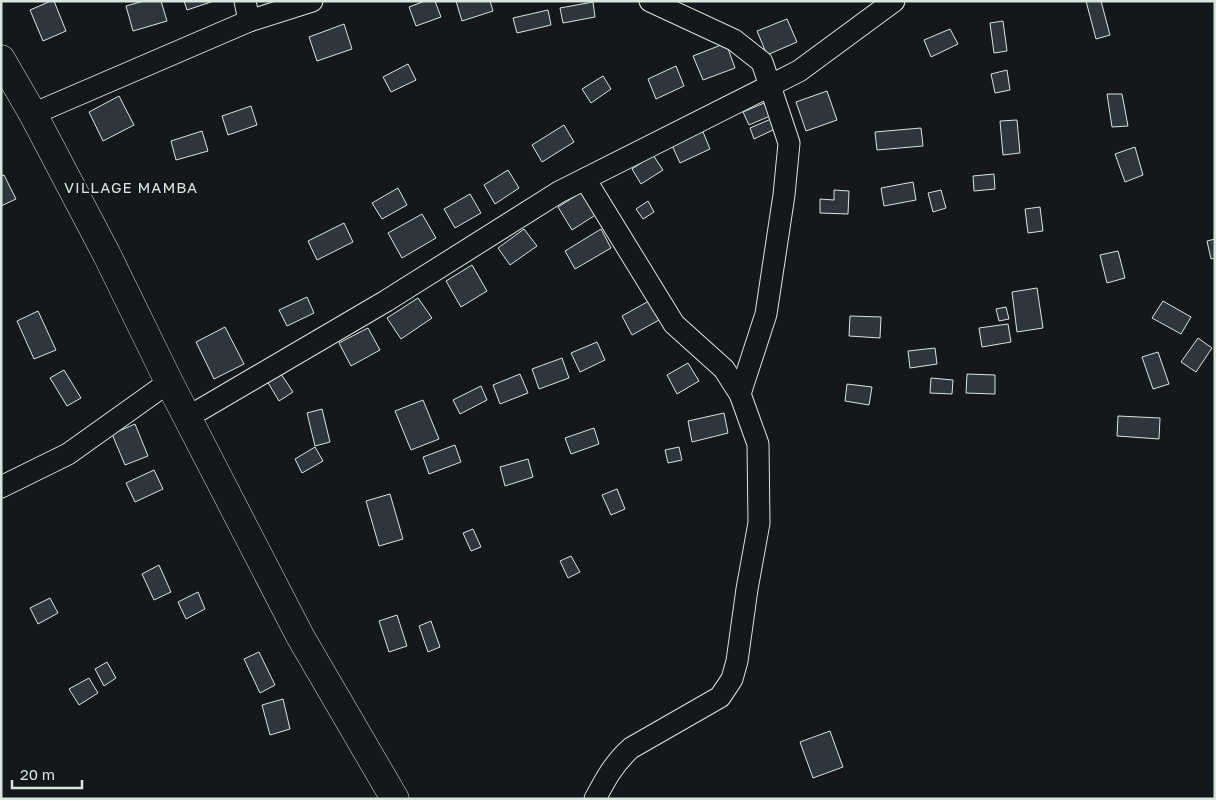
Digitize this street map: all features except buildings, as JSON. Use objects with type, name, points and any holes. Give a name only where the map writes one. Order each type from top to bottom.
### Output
[{"type":"street","points":[[33,114],[247,11],[312,1]]},
{"type":"street","points":[[650,1],[734,40],[762,62],[789,143],[784,195],[766,314],[740,394]]},
{"type":"street","points":[[188,417],[386,301],[559,192],[799,71],[894,1]]},
{"type":"street","points":[[1,59],[33,114],[107,255],[169,382],[300,636],[395,799]]},
{"type":"street","points":[[585,178],[674,324],[724,370],[740,394],[758,444],[759,523],[737,661],[732,679],[720,697],[625,753],[607,775],[595,799]]},
{"type":"street","points":[[1,487],[68,454],[169,382]]},
{"type":"district","name":"VILLAGE MAMBA","points":[[131,188]]}]
